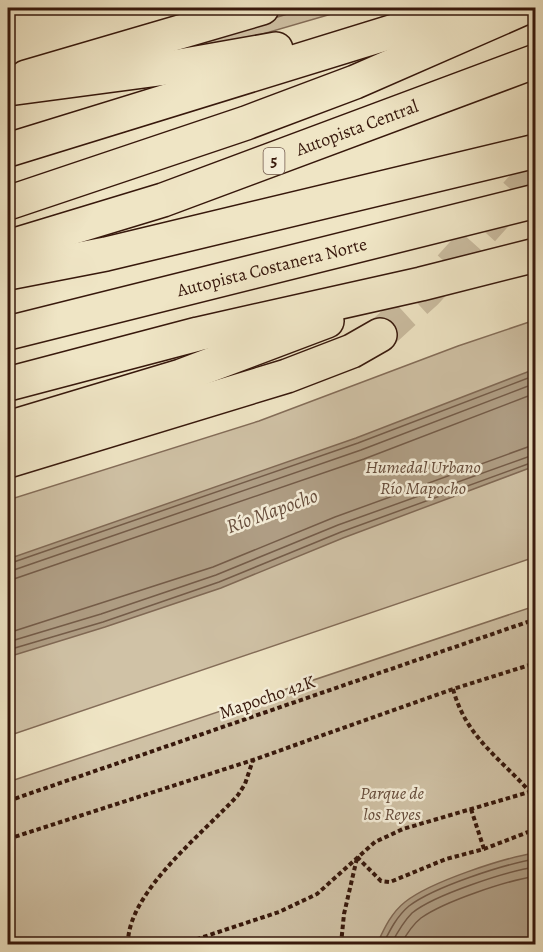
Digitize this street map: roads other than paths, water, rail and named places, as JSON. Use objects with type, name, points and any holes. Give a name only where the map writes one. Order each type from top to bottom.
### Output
[{"type":"main road","points":[[8,83],[262,8]]},
{"type":"main road","points":[[8,150],[469,8]]},
{"type":"main road","points":[[8,203],[166,151],[322,94],[524,8]]},
{"type":"main road","points":[[8,89],[174,67],[420,23]]},
{"type":"main road","name":"Autopista Central","points":[[8,247],[163,200],[536,61]]},
{"type":"main road","points":[[8,273],[106,254],[536,151]]},
{"type":"main road","name":"Autopista Costanera Norte","points":[[8,333],[536,201]]},
{"type":"main road","points":[[8,384],[198,334],[421,284],[536,255]]},
{"type":"main road","points":[[8,428],[181,376],[421,284]]},
{"type":"main road","points":[[8,461],[277,380],[343,355],[380,335]]},
{"type":"water","name":"Río Mapocho","points":[[535,369],[535,466],[343,538],[221,588],[8,657],[8,559],[356,438]]},
{"type":"water","points":[[535,853],[535,944],[377,944],[396,911],[416,894],[467,872]]},
{"type":"tunnel","points":[[380,335],[427,292],[536,171]]},
{"type":"park label","name":"Humedal Urbano Río Mapocho","points":[[423,477]]},
{"type":"park label","name":"Parque de los Reyes","points":[[392,803]]}]
